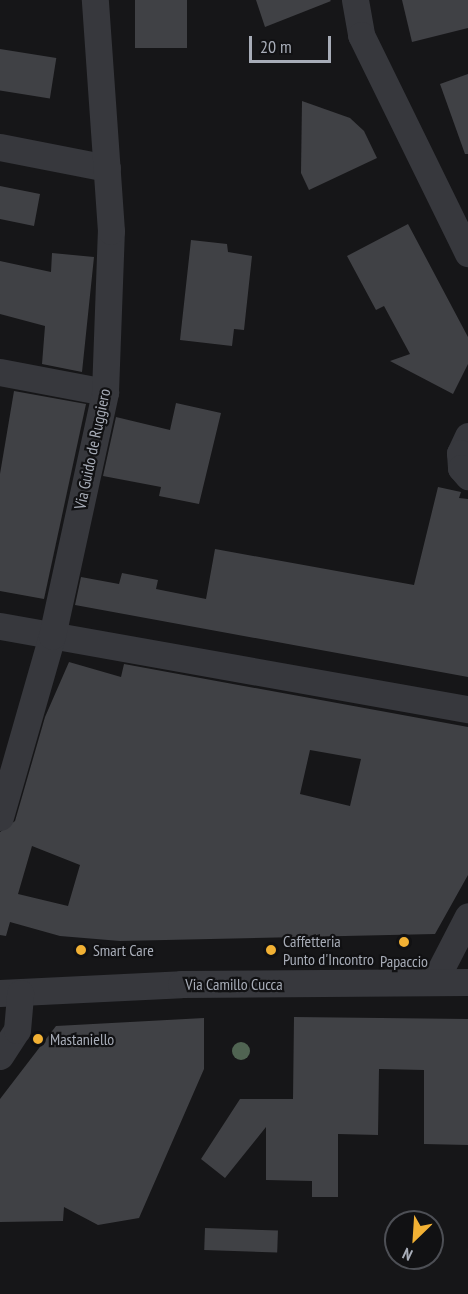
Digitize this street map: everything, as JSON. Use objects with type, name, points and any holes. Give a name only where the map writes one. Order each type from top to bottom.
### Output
[{"type":"street","name":"Via Guido de Ruggiero","points":[[0,818],[52,636],[105,392],[111,231],[95,0]]},
{"type":"street","points":[[355,0],[361,35],[468,253]]},
{"type":"street","points":[[0,147],[107,168]]},
{"type":"street","points":[[0,372],[105,392]]},
{"type":"street","points":[[468,436],[460,453],[461,468],[468,477]]},
{"type":"street","points":[[0,626],[468,710]]},
{"type":"street","points":[[434,982],[468,916]]},
{"type":"street","name":"Via Camillo Cucca","points":[[10,993],[181,984],[468,982]]},
{"type":"street","points":[[0,1056],[17,1030],[10,993]]},
{"type":"building","points":[[135,0],[187,0],[187,48],[135,48]]},
{"type":"building","points":[[256,0],[330,0],[331,1],[265,27]]},
{"type":"building","points":[[402,0],[468,0],[468,28],[412,42]]},
{"type":"building","points":[[0,49],[56,58],[50,98],[0,91]]},
{"type":"building","points":[[468,74],[468,154],[465,154],[440,84]]},
{"type":"building","points":[[302,101],[350,118],[364,131],[377,158],[309,190],[301,173]]},
{"type":"building","points":[[0,186],[40,194],[34,226],[0,219]]},
{"type":"building","points":[[408,224],[468,337],[468,364],[453,394],[390,361],[410,354],[384,306],[376,310],[347,256]]},
{"type":"building","points":[[191,240],[227,244],[228,252],[252,256],[244,330],[234,329],[232,346],[180,340]]},
{"type":"building","points":[[52,253],[94,257],[82,372],[42,364],[45,326],[0,314],[0,261],[51,272]]},
{"type":"building","points":[[14,391],[86,404],[44,599],[0,591],[0,474]]},
{"type":"building","points":[[176,403],[221,413],[199,504],[159,496],[161,487],[103,476],[116,417],[170,430]]},
{"type":"building","points":[[438,487],[461,492],[459,498],[468,499],[468,677],[75,605],[81,577],[119,584],[122,573],[158,580],[156,589],[206,599],[215,549],[414,585]]},
{"type":"building","points":[[69,662],[121,677],[124,664],[468,727],[468,875],[435,934],[120,941],[60,936],[10,922],[6,936],[0,935],[0,832],[15,821],[45,717]],"holes":[[[310,750],[361,759],[350,806],[300,794]],[[32,846],[80,865],[68,906],[18,894]]]},
{"type":"building","points":[[294,1017],[468,1019],[468,1145],[424,1144],[424,1070],[379,1069],[378,1135],[338,1134],[338,1197],[312,1197],[312,1181],[266,1180],[266,1127],[225,1178],[201,1159],[240,1099],[293,1099]]},
{"type":"building","points":[[204,1018],[204,1069],[139,1218],[98,1225],[64,1207],[63,1221],[0,1222],[0,1099],[56,1026]]},
{"type":"building","points":[[205,1228],[278,1231],[277,1253],[204,1250]]},
{"type":"place","name":"Papaccio","points":[[404,942]]},
{"type":"place","name":"Smart Care","points":[[81,950]]},
{"type":"place","name":"Caffetteria Punto d'Incontro","points":[[271,950]]},
{"type":"place","name":"Mastaniello","points":[[38,1039]]}]
